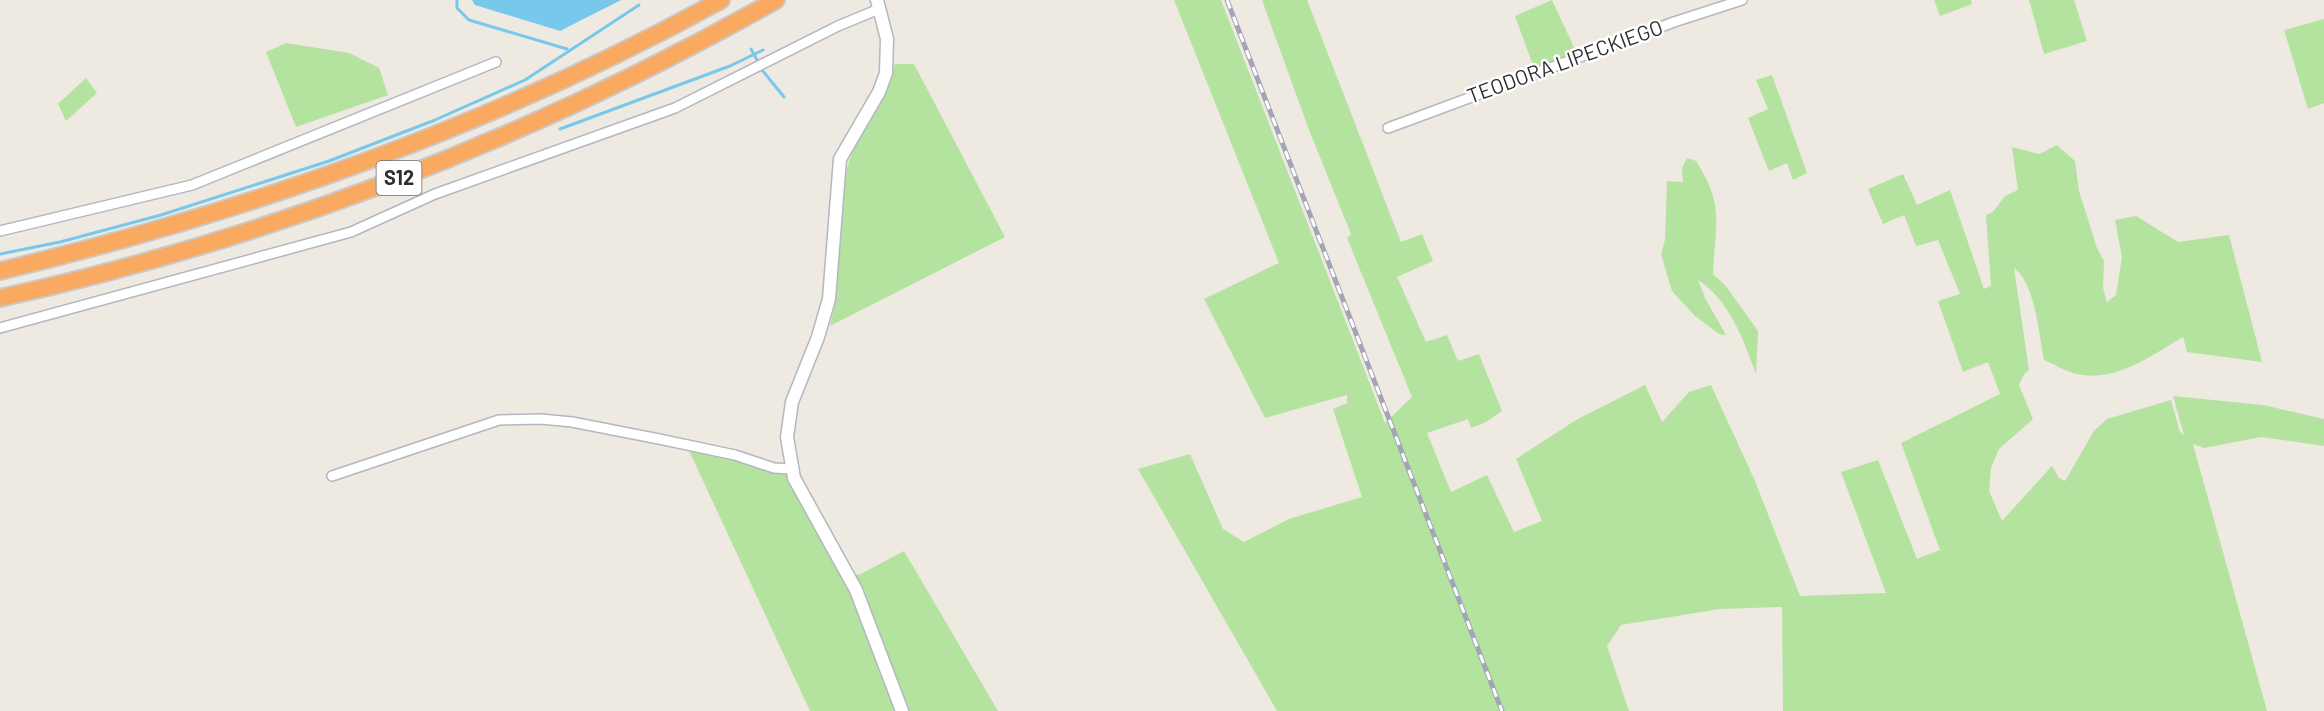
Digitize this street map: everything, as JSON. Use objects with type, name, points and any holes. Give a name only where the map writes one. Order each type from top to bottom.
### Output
[{"type":"highway","name":"S12","points":[[0,271],[188,222],[275,195],[395,152],[590,68],[722,0]]},
{"type":"highway","name":"S12","points":[[0,298],[201,246],[403,177],[480,146],[604,90],[776,0]]},
{"type":"street","name":"TEODORA LIPECKIEGO","points":[[1388,128],[1674,22],[1742,0]]},
{"type":"street","points":[[0,328],[351,232],[435,194],[675,108],[878,4],[888,44],[886,73],[879,92],[844,148],[840,159],[829,299],[821,330],[795,391],[789,415],[787,443],[791,469],[807,505],[856,590],[902,711]]},
{"type":"street","points":[[0,231],[192,184],[496,62]]},
{"type":"street","points":[[332,476],[500,420],[541,419],[572,422],[659,439],[735,455],[774,468],[791,469]]},
{"type":"green space","points":[[1174,0],[1221,0],[1385,423],[1412,397],[1347,238],[1351,234],[1309,130],[1262,0],[1307,0],[1401,242],[1422,234],[1433,261],[1397,277],[1426,342],[1447,335],[1458,361],[1479,354],[1502,411],[1486,422],[1471,428],[1468,419],[1427,433],[1451,492],[1487,475],[1514,532],[1542,521],[1516,459],[1576,420],[1645,385],[1662,422],[1689,392],[1711,385],[1755,481],[1800,596],[1886,593],[1841,472],[1878,460],[1917,559],[1940,550],[1901,443],[2000,394],[1988,362],[1963,372],[1938,301],[1960,294],[1938,240],[1916,246],[1904,215],[1883,224],[1868,189],[1903,174],[1917,205],[1950,190],[1984,289],[1991,286],[1986,215],[1993,212],[2005,196],[2018,190],[2012,147],[2039,154],[2057,145],[2075,161],[2079,191],[2097,248],[2104,261],[2103,288],[2107,302],[2116,295],[2122,257],[2115,220],[2136,216],[2178,242],[2229,235],[2262,362],[2187,352],[2183,337],[2148,358],[2110,374],[2096,376],[2068,371],[2044,360],[2031,297],[2027,285],[2014,268],[2029,370],[2024,374],[2019,385],[2033,419],[1999,449],[1991,468],[1989,491],[2002,521],[2052,466],[2059,478],[2065,481],[2094,431],[2107,419],[2171,400],[2180,432],[2184,435],[2173,396],[2263,405],[2324,419],[2324,446],[2261,437],[2204,448],[2193,444],[2267,711],[1783,711],[1782,607],[1720,609],[1621,625],[1607,646],[1629,711],[1277,711],[1138,469],[1190,454],[1223,529],[1244,542],[1289,519],[1362,497],[1333,409],[1347,403],[1347,395],[1265,418],[1204,299],[1279,263]]},
{"type":"green space","points":[[1552,0],[1578,56],[1534,68],[1515,16]]},
{"type":"green space","points":[[1934,0],[1971,0],[1972,4],[1940,16]]},
{"type":"green space","points":[[2029,0],[2074,0],[2087,41],[2044,54]]},
{"type":"green space","points":[[2324,19],[2324,103],[2308,109],[2284,30]]},
{"type":"green space","points":[[286,43],[349,53],[379,68],[388,95],[296,127],[266,52]]},
{"type":"green space","points":[[895,64],[914,64],[1005,237],[830,326],[837,287],[841,208],[847,169],[851,155],[885,91]]},
{"type":"green space","points":[[1772,75],[1807,173],[1793,180],[1787,163],[1769,171],[1748,118],[1768,109],[1756,80]]},
{"type":"green space","points":[[86,78],[97,93],[66,121],[58,104]]},
{"type":"green space","points":[[1687,158],[1696,161],[1715,203],[1713,274],[1725,285],[1758,331],[1756,374],[1727,309],[1709,288],[1698,280],[1705,298],[1726,335],[1719,334],[1695,316],[1672,291],[1661,254],[1665,240],[1667,181],[1683,182],[1682,168]]},
{"type":"green space","points":[[685,442],[797,468],[852,573],[859,575],[904,551],[998,711],[810,711]]},
{"type":"water","points":[[472,0],[621,0],[560,31],[475,5]]},
{"type":"waterway","points":[[457,0],[457,8],[469,20],[567,49]]},
{"type":"waterway","points":[[0,254],[60,242],[161,215],[329,161],[435,120],[525,80],[639,5]]},
{"type":"waterway","points":[[751,49],[757,60]]},
{"type":"waterway","points":[[560,129],[730,66],[763,50]]},
{"type":"waterway","points":[[762,70],[784,97]]},
{"type":"railway","points":[[1227,0],[1502,711]]}]
